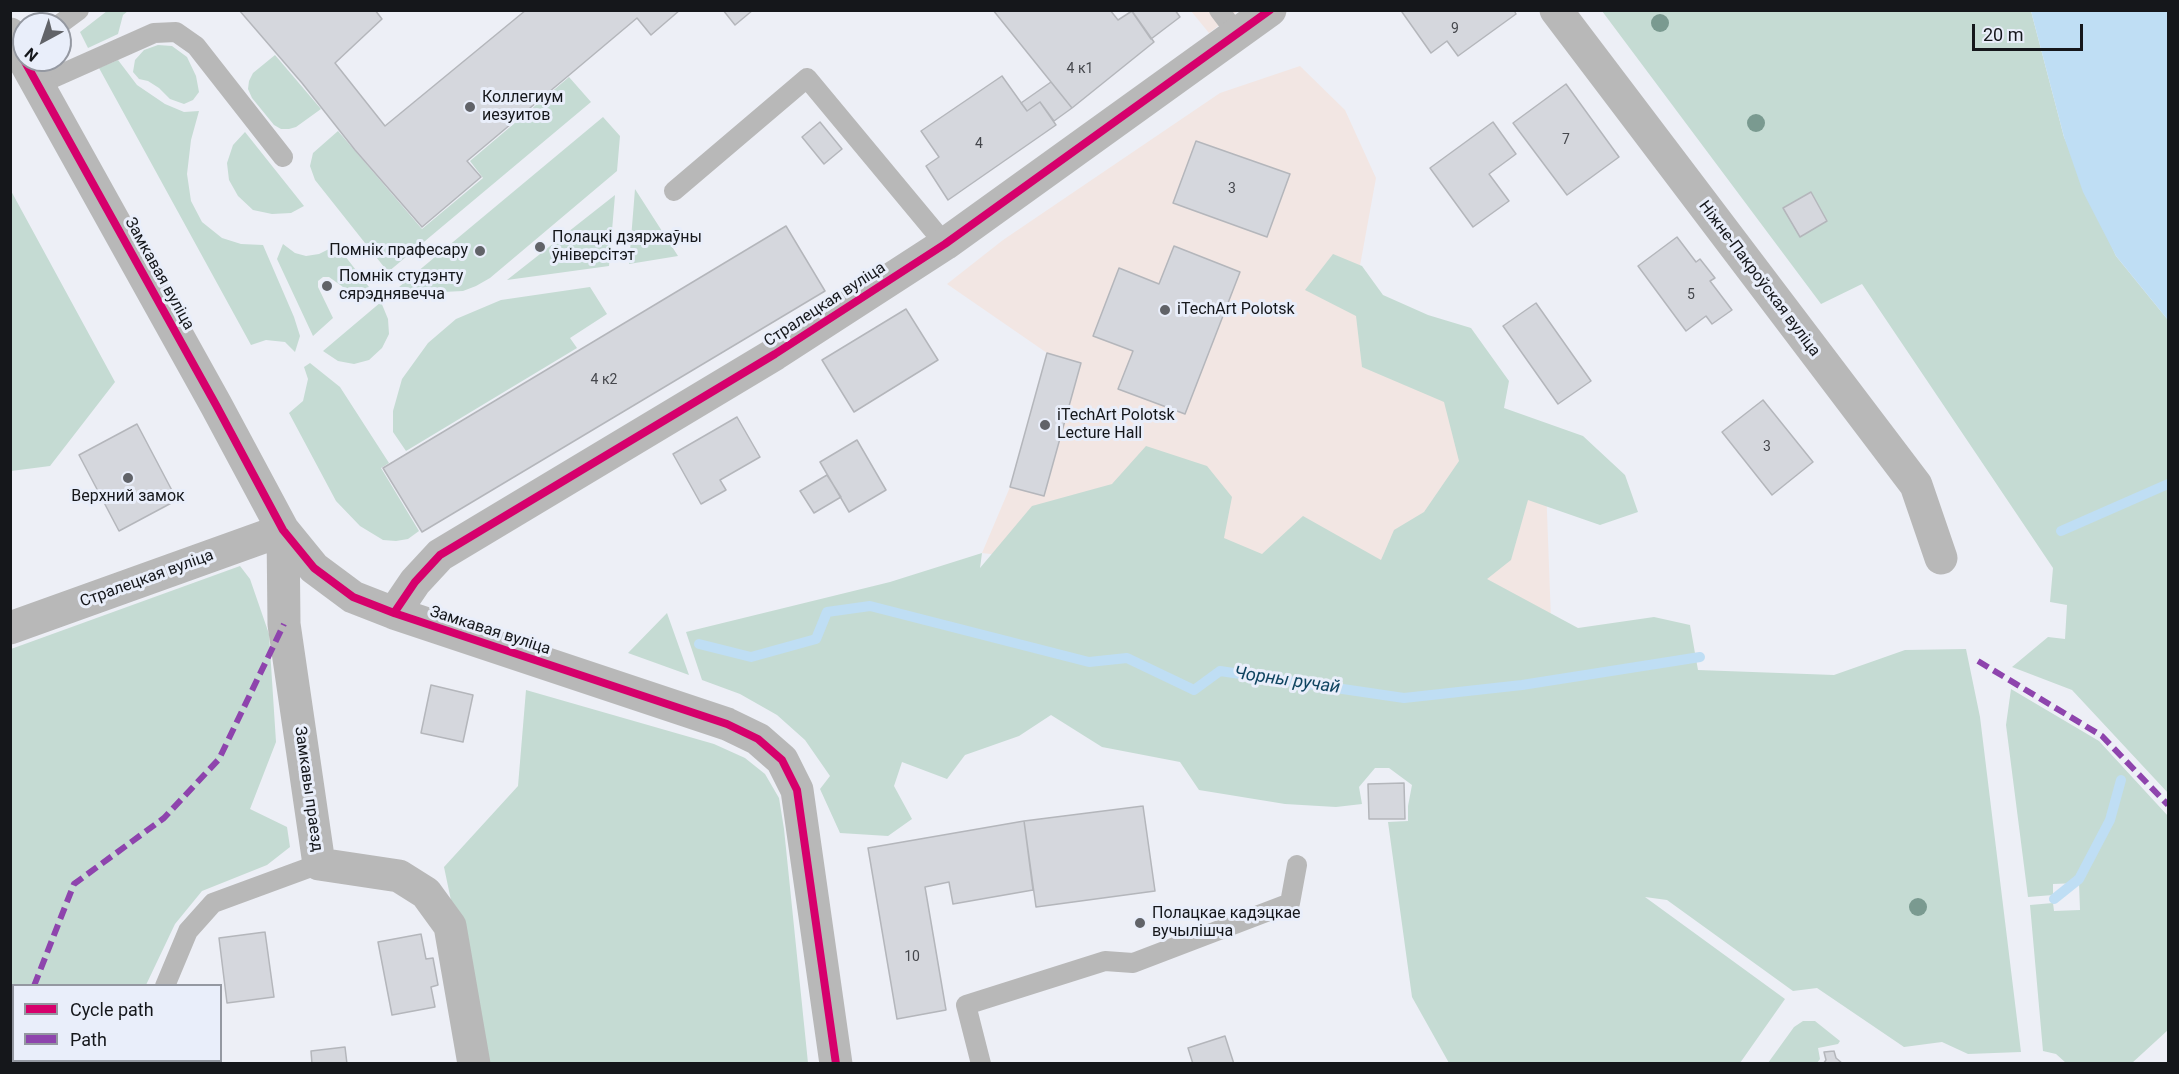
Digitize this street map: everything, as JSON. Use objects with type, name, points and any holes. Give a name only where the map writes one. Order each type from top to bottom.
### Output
[{"type":"street","name":"Стралецкая вуліца","points":[[393,613],[415,582],[440,555],[775,354],[945,244],[1229,23],[1270,10]]},
{"type":"street","name":"Ніжне-Пакроўская вуліца","points":[[1556,10],[1916,485],[1941,558]]},
{"type":"street","name":"Замкавая вуліца","points":[[33,72],[211,394],[283,530],[314,568],[353,597],[393,613],[727,724],[758,739],[782,760],[797,790],[836,1064]]},
{"type":"street","name":"Стралецкая вуліца","points":[[10,628],[283,530]]},
{"type":"street","name":"Замкавы праезд","points":[[283,530],[284,624],[319,864],[399,876],[426,893],[450,926],[474,1064]]},
{"type":"lane","points":[[72,46],[154,33],[176,32],[196,46],[282,157]]},
{"type":"lane","points":[[674,191],[807,78],[945,244]]},
{"type":"lane","points":[[166,984],[188,931],[213,903],[319,864]]},
{"type":"lane","points":[[981,1064],[966,1005],[1105,961],[1132,963],[1290,903],[1297,865]]},
{"type":"shaded area","points":[[1191,11],[1238,11],[1209,33]]},
{"type":"shaded area","points":[[1300,66],[1345,110],[1376,178],[1359,271],[1546,485],[1551,620],[982,553],[1010,487],[1047,353],[947,284],[1003,240],[1220,93]]},
{"type":"green space","points":[[107,11],[128,11],[123,15],[118,34],[88,48],[80,32]]},
{"type":"green space","points":[[1602,11],[2031,11],[2064,137],[2116,256],[2168,320],[2168,793],[2072,690],[2012,667],[2048,637],[2065,639],[2067,605],[2050,602],[2053,568],[1862,284],[1821,304]]},
{"type":"green space","points":[[158,45],[172,46],[187,57],[196,76],[199,92],[193,100],[184,104],[170,99],[159,88],[148,81],[139,79],[133,72],[135,60],[144,50]]},
{"type":"green space","points":[[275,55],[321,109],[296,127],[289,129],[281,129],[274,125],[252,98],[248,89],[253,73]]},
{"type":"green space","points":[[118,60],[137,85],[165,104],[184,112],[199,111],[191,140],[187,174],[191,201],[202,222],[222,238],[241,244],[263,245],[300,336],[295,352],[285,342],[266,340],[251,345],[99,68]]},
{"type":"green space","points":[[569,77],[591,102],[388,272],[315,180],[310,166],[313,153],[338,131],[422,229],[483,178],[470,161]]},
{"type":"green space","points":[[603,117],[620,136],[617,171],[490,278],[463,291],[422,293],[407,291],[399,287]]},
{"type":"green space","points":[[245,132],[304,206],[291,213],[272,214],[253,210],[238,196],[229,180],[227,163],[233,145]]},
{"type":"green space","points":[[10,189],[115,382],[50,466],[11,471]]},
{"type":"green space","points":[[635,189],[678,256],[629,264]]},
{"type":"green space","points":[[615,195],[609,266],[507,280]]},
{"type":"green space","points":[[283,244],[295,253],[306,256],[319,254],[329,249],[345,256],[369,287],[357,297],[329,277],[323,277],[318,281],[318,287],[333,318],[313,336],[277,259]]},
{"type":"green space","points":[[1333,254],[1362,266],[1383,295],[1428,315],[1471,328],[1509,381],[1504,408],[1583,436],[1625,475],[1638,512],[1600,525],[1528,500],[1511,560],[1487,579],[1578,628],[1654,617],[1690,625],[1698,670],[1834,675],[1905,650],[1966,649],[1980,717],[2021,1052],[1968,1054],[1942,1042],[1904,1047],[1817,988],[1793,991],[1667,900],[1645,897],[1785,999],[1740,1063],[1449,1063],[1412,997],[1388,822],[1408,821],[1412,785],[1389,768],[1375,768],[1359,787],[1362,804],[1336,807],[1285,804],[1199,790],[1180,762],[1102,747],[1051,715],[1019,736],[965,755],[947,779],[902,762],[894,786],[912,819],[888,836],[840,833],[820,789],[830,776],[805,740],[777,715],[740,694],[702,680],[686,632],[890,582],[982,553],[980,568],[1032,506],[1112,484],[1146,446],[1207,466],[1232,497],[1224,538],[1262,554],[1303,516],[1381,560],[1394,530],[1424,512],[1459,461],[1444,402],[1362,367],[1356,316],[1305,290]]},
{"type":"green space","points":[[590,287],[607,314],[570,338],[577,348],[406,451],[393,432],[393,411],[402,379],[428,343],[456,319],[501,300]]},
{"type":"green space","points":[[381,302],[388,319],[389,334],[382,348],[369,360],[354,364],[338,361],[323,351]]},
{"type":"green space","points":[[310,363],[340,387],[389,463],[381,468],[419,531],[408,539],[383,540],[360,526],[336,501],[289,413],[303,401],[308,379],[304,367]]},
{"type":"green space","points":[[240,566],[250,579],[269,634],[276,742],[250,809],[287,827],[290,847],[267,865],[202,891],[175,924],[146,984],[12,984],[12,1062],[128,1063],[11,1063],[11,649]]},
{"type":"green space","points":[[667,613],[689,675],[628,653]]},
{"type":"green space","points":[[2011,689],[2099,741],[2168,816],[2168,1030],[2132,1063],[2066,1063],[2056,1054],[2043,1051],[2030,905],[2053,903],[2054,911],[2080,910],[2079,883],[2053,884],[2053,895],[2028,897],[2006,725]]},
{"type":"green space","points":[[526,690],[714,744],[745,758],[765,774],[779,798],[784,829],[808,1063],[485,1063],[444,867],[518,786]]},
{"type":"green space","points":[[1803,1021],[1815,1021],[1840,1041],[1838,1044],[1818,1048],[1820,1059],[1817,1063],[1768,1063],[1794,1027]]},
{"type":"water","points":[[2031,11],[2168,11],[2168,320],[2116,256],[2083,192],[2064,137]]},
{"type":"building","name":"Коллегиум иезуитов","points":[[239,10],[375,10],[382,19],[335,63],[385,126],[526,10],[680,10],[651,35],[637,18],[467,161],[481,177],[422,227]]},
{"type":"building","points":[[723,10],[753,10],[735,25]]},
{"type":"building","points":[[993,10],[1110,10],[1118,20],[1132,11],[1154,42],[1072,108]]},
{"type":"building","points":[[1131,10],[1175,10],[1180,17],[1151,39]]},
{"type":"building","points":[[1404,10],[1514,10],[1516,14],[1458,56],[1447,41],[1431,53],[1402,12]]},
{"type":"building","points":[[1002,76],[1027,111],[1040,102],[1056,125],[948,200],[926,166],[939,157],[921,131]]},
{"type":"building","points":[[1051,82],[1072,108],[1054,121],[1040,102],[1027,111],[1021,103]]},
{"type":"building","points":[[1566,84],[1619,157],[1567,195],[1513,123]]},
{"type":"building","points":[[820,122],[842,149],[824,164],[802,137]]},
{"type":"building","points":[[1493,122],[1516,154],[1489,174],[1509,201],[1473,227],[1430,168]]},
{"type":"building","points":[[1196,141],[1290,174],[1267,237],[1173,203]]},
{"type":"building","points":[[1811,192],[1827,221],[1800,237],[1783,208]]},
{"type":"building","points":[[786,226],[825,291],[422,532],[383,468]]},
{"type":"building","points":[[1677,237],[1696,262],[1700,259],[1715,278],[1710,281],[1732,310],[1712,324],[1706,316],[1686,331],[1638,266]]},
{"type":"building","name":"iTechArt Polotsk","points":[[1174,246],[1240,272],[1185,414],[1118,389],[1133,351],[1093,336],[1119,268],[1159,284]]},
{"type":"building","points":[[1536,303],[1591,381],[1558,404],[1503,326]]},
{"type":"building","points":[[906,309],[938,360],[854,412],[822,360]]},
{"type":"building","name":"iTechArt Polotsk Lecture Hall","points":[[1047,353],[1081,363],[1044,496],[1010,487]]},
{"type":"building","points":[[1763,400],[1813,462],[1772,495],[1722,432]]},
{"type":"building","points":[[737,417],[760,457],[720,480],[726,490],[701,504],[673,454]]},
{"type":"building","points":[[137,424],[177,500],[119,531],[79,455]]},
{"type":"building","points":[[857,440],[886,490],[849,512],[820,462]]},
{"type":"building","points":[[827,475],[841,497],[814,513],[800,491]]},
{"type":"building","points":[[431,685],[473,695],[463,742],[421,733]]},
{"type":"building","points":[[1404,783],[1405,819],[1369,819],[1368,784]]},
{"type":"building","points":[[1143,806],[1155,891],[1036,907],[1024,821]]},
{"type":"building","points":[[1024,821],[1033,890],[953,904],[949,882],[925,887],[946,1010],[897,1019],[868,848]]},
{"type":"building","points":[[265,932],[274,997],[227,1003],[219,938]]},
{"type":"building","points":[[421,934],[426,959],[433,958],[438,985],[431,987],[435,1007],[392,1015],[378,942]]},
{"type":"building","points":[[1225,1036],[1234,1064],[1193,1064],[1188,1048]]},
{"type":"building","points":[[345,1047],[347,1064],[312,1064],[311,1051]]},
{"type":"building","points":[[1834,1051],[1836,1058],[1843,1064],[1823,1064],[1826,1060],[1824,1052]]},
{"type":"waterway","name":"Чорны ручай","points":[[2061,531],[2168,484]]},
{"type":"waterway","name":"Чорны ручай","points":[[699,644],[751,657],[816,639],[827,612],[870,606],[1089,662],[1127,658],[1194,690],[1220,671],[1404,698],[1522,685],[1700,657]]},
{"type":"waterway","points":[[2054,899],[2079,879],[2110,820],[2121,780]]},
{"type":"marked path","points":[[35,984],[74,884],[164,818],[219,759],[284,624]]},
{"type":"marked path","points":[[1978,661],[2102,736],[2168,805]]},
{"type":"marked path","points":[[10,1047],[12,1043]]},
{"type":"cycle path","points":[[394,613],[415,582],[440,555],[775,354],[945,244],[1270,10]]},
{"type":"cycle path","points":[[31,72],[283,530],[314,568],[353,597],[394,613],[727,724],[758,739],[782,760],[797,790],[836,1064]]},
{"type":"place","name":"Коллегиум иезуитов","points":[[470,107]]},
{"type":"place","name":"Полацкі дзяржаўны ўніверсітэт","points":[[540,247]]},
{"type":"place","name":"Помнік прафесару","points":[[480,251]]},
{"type":"place","name":"Помнік студэнту сярэднявечча","points":[[327,286]]},
{"type":"place","name":"iTechArt Polotsk","points":[[1165,310]]},
{"type":"place","name":"iTechArt Polotsk Lecture Hall","points":[[1045,425]]},
{"type":"place","name":"Верхний замок","points":[[128,478]]},
{"type":"place","name":"Полацкае кадэцкае вучылішча","points":[[1140,923]]}]
